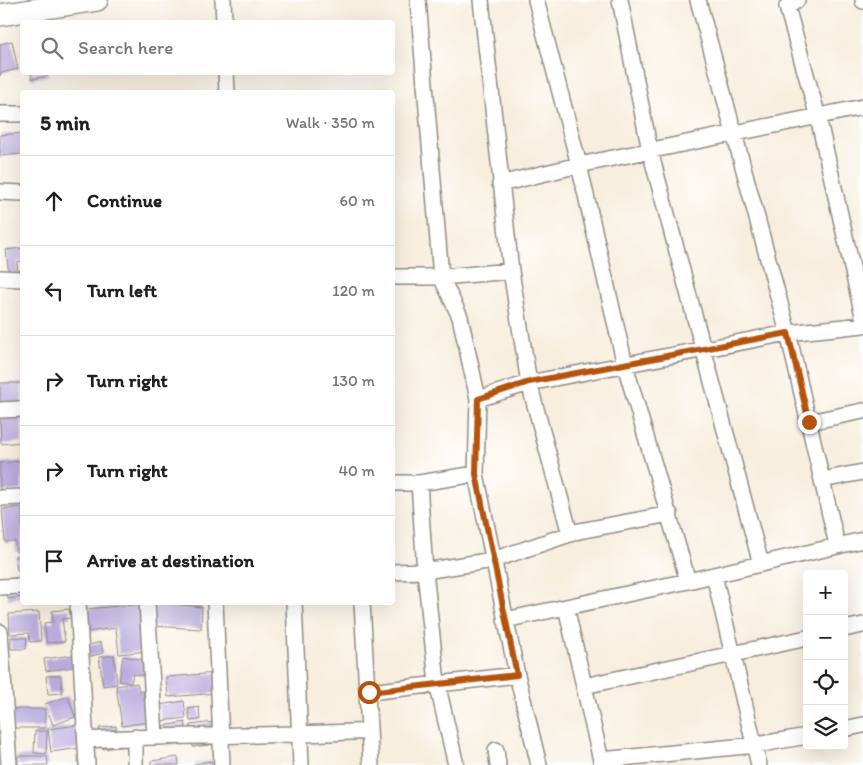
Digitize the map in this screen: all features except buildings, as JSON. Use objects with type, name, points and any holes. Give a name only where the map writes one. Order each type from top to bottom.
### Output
[{"type":"main road","points":[[0,15],[97,0]]},
{"type":"street","points":[[223,0],[224,20]]},
{"type":"street","points":[[418,0],[442,277],[460,317],[478,399],[476,474],[505,620],[539,765]]},
{"type":"street","points":[[481,0],[500,184],[511,271],[529,382],[570,534]]},
{"type":"street","points":[[536,0],[579,165],[626,365],[688,581]]},
{"type":"street","points":[[620,0],[650,151],[705,349],[761,564]]},
{"type":"street","points":[[698,0],[788,333],[837,545]]},
{"type":"street","points":[[797,0],[788,6],[818,117],[863,316]]},
{"type":"street","points":[[226,75],[227,90]]},
{"type":"street","points":[[500,184],[579,165],[863,107]]},
{"type":"street","points":[[0,114],[20,114]]},
{"type":"street","points":[[0,192],[20,193]]},
{"type":"street","points":[[395,277],[442,277],[511,271]]},
{"type":"street","points":[[0,278],[20,279]]},
{"type":"street","points":[[478,399],[529,382],[788,333],[863,324]]},
{"type":"street","points":[[0,410],[20,409]]},
{"type":"street","points":[[809,422],[863,412]]},
{"type":"street","points":[[822,480],[863,472]]},
{"type":"street","points":[[395,483],[419,483],[476,474]]},
{"type":"street","points":[[419,483],[436,683],[456,765]]},
{"type":"street","points":[[0,498],[20,497]]},
{"type":"street","points":[[395,572],[425,571],[493,560],[570,534],[670,514]]},
{"type":"street","points":[[505,620],[688,581],[863,540]]},
{"type":"street","points":[[714,575],[756,745],[759,765]]},
{"type":"street","points":[[0,587],[20,586]]},
{"type":"street","points":[[78,605],[87,765]]},
{"type":"street","points":[[147,605],[155,736]]},
{"type":"street","points":[[214,605],[222,765]]},
{"type":"street","points":[[294,605],[301,765]]},
{"type":"street","points":[[362,605],[369,692],[371,765]]},
{"type":"street","points":[[566,607],[601,762],[756,745],[803,737]]},
{"type":"street","points":[[848,628],[863,624]]},
{"type":"street","points":[[0,632],[2,709],[9,765]]},
{"type":"street","points":[[584,686],[734,656],[803,639]]},
{"type":"street","points":[[369,692],[517,675]]},
{"type":"street","points":[[848,728],[863,725]]},
{"type":"street","points":[[86,740],[155,736],[300,735],[369,731]]},
{"type":"street","points":[[135,737],[135,765]]},
{"type":"route","points":[[369,692],[517,675],[476,474],[479,437],[478,399],[529,382],[788,333],[809,422]]}]
